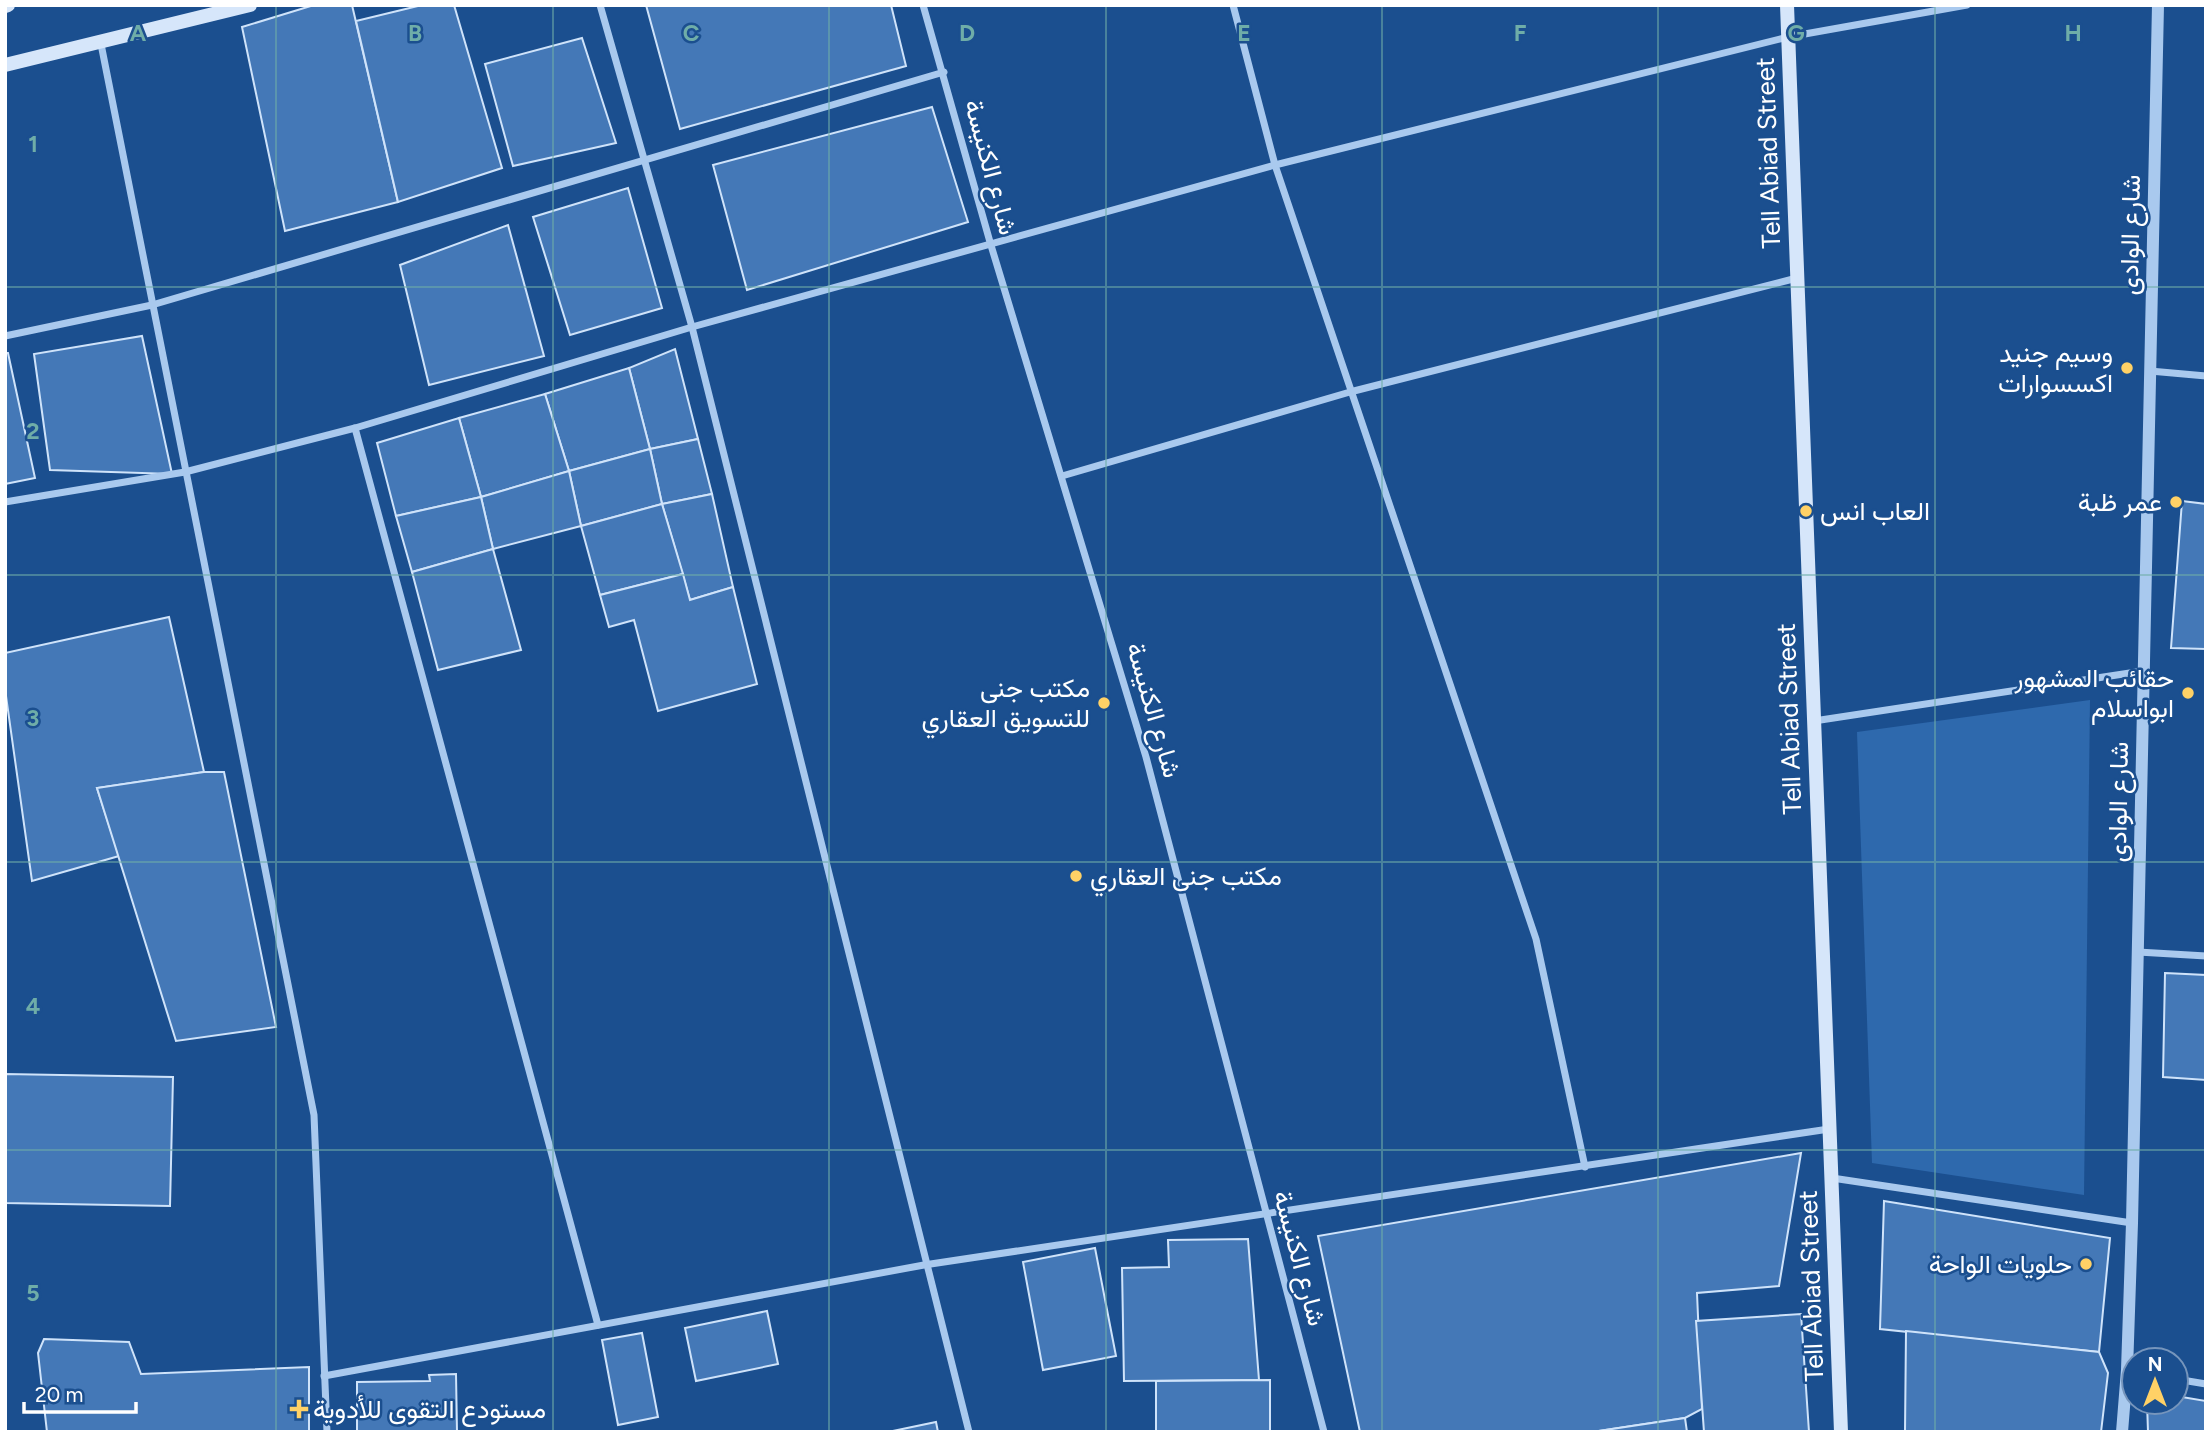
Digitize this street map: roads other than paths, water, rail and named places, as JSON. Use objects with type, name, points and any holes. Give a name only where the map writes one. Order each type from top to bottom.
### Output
[{"type":"main road","points":[[5,65],[100,44],[250,5]]},
{"type":"main road","name":"Tell Abiad Street","points":[[1787,5],[1841,1432]]},
{"type":"street","points":[[600,5],[692,327],[924,1265],[968,1432]]},
{"type":"street","name":"شارع الكنيسة","points":[[923,5],[990,242],[1146,757],[1324,1432]]},
{"type":"street","points":[[1234,5],[1275,166],[1536,939],[1585,1167]]},
{"type":"street","points":[[5,502],[185,472],[355,428],[692,327],[990,242],[1275,166],[1788,37],[1967,5]]},
{"type":"street","name":"شارع الوادى","points":[[2131,1346],[2158,5]]},
{"type":"street","points":[[100,44],[314,1115],[327,1432]]},
{"type":"street","points":[[5,336],[152,305],[944,72]]},
{"type":"street","points":[[1062,476],[1350,392],[1797,278]]},
{"type":"street","points":[[2150,371],[2206,376]]},
{"type":"street","points":[[355,428],[598,1325]]},
{"type":"street","points":[[1814,721],[2143,671]]},
{"type":"street","points":[[2138,952],[2206,956]]},
{"type":"street","points":[[324,1376],[924,1265],[1829,1128]]},
{"type":"street","points":[[1831,1178],[2132,1223]]},
{"type":"place","name":"وسيم جنيد اكسسوارات","points":[[2127,368]]},
{"type":"place","name":"عمر ظبة","points":[[2176,502]]},
{"type":"place","name":"العاب انس","points":[[1806,511]]},
{"type":"place","name":"حقائب المشهور ابواسلام","points":[[2188,693]]},
{"type":"place","name":"مكتب جنى للتسويق العقاري","points":[[1104,703]]},
{"type":"place","name":"مكتب جنى العقاري","points":[[1076,876]]},
{"type":"place","name":"حلويات الواحة","points":[[2086,1264]]},
{"type":"place","name":"مستودع التقوى للأدوية","points":[[299,1409]]}]
